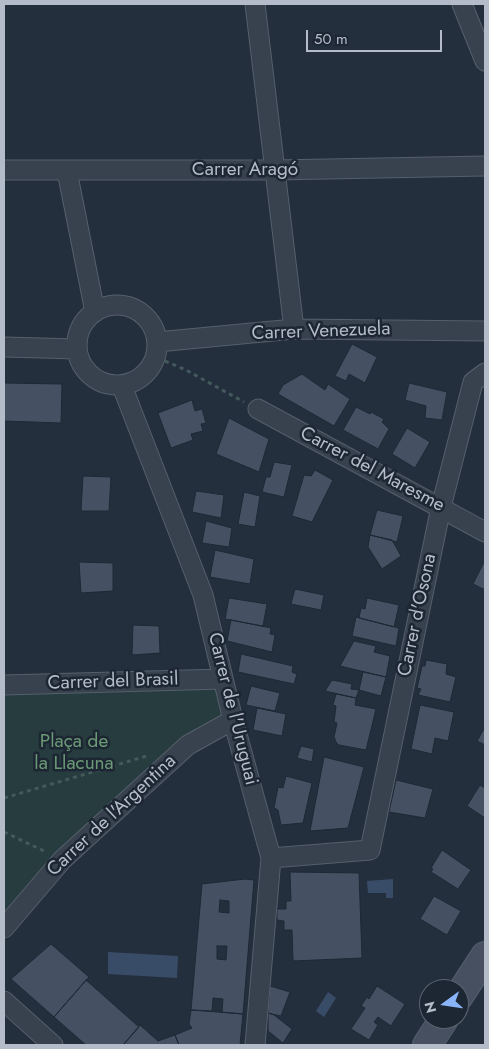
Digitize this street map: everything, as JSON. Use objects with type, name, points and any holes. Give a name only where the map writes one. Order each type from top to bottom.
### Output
[{"type":"street","points":[[255,4],[294,329]]},
{"type":"street","points":[[462,4],[485,61]]},
{"type":"street","name":"Carrer Aragó","points":[[4,170],[275,170],[485,166]]},
{"type":"street","points":[[67,171],[95,312]]},
{"type":"street","points":[[116,305],[129,307],[142,314],[151,324],[156,349],[150,368],[140,379],[122,386],[105,384],[94,378],[84,367],[77,349],[79,334],[86,321],[95,312],[116,305]]},
{"type":"street","name":"Carrer Venezuela","points":[[156,349],[294,329],[485,331]]},
{"type":"street","points":[[4,347],[77,349]]},
{"type":"street","name":"Carrer d'Osona","points":[[270,858],[370,850],[441,507],[479,377]]},
{"type":"street","name":"Carrer de l'Uruguai","points":[[122,386],[203,595],[233,720],[270,858],[255,1045]]},
{"type":"street","name":"Carrer del Maresme","points":[[258,409],[485,532]]},
{"type":"street","name":"Carrer del Brasil","points":[[4,685],[223,679]]},
{"type":"street","name":"Carrer de l'Argentina","points":[[4,928],[62,860],[188,744],[233,720]]},
{"type":"street","points":[[469,981],[485,956]]},
{"type":"street","points":[[4,1001],[53,1045]]},
{"type":"street","points":[[427,1045],[437,1029]]},
{"type":"path","points":[[156,349],[186,370],[258,409]]},
{"type":"path","points":[[4,798],[152,755]]},
{"type":"path","points":[[4,832],[62,860]]},
{"type":"green space","name":"Plaça de la Llacuna","points":[[223,679],[233,720],[188,745],[4,928],[4,685]]},
{"type":"water","points":[[393,879],[393,898],[386,898],[386,893],[368,893],[367,881]]},
{"type":"water","points":[[108,952],[178,956],[177,978],[108,974]]},
{"type":"water","points":[[328,992],[336,998],[324,1017],[316,1011]]},
{"type":"building","points":[[352,344],[377,357],[365,383],[349,374],[346,381],[335,376]]},
{"type":"building","points":[[302,374],[325,390],[328,384],[350,399],[334,426],[278,394],[283,385]]},
{"type":"building","points":[[4,383],[62,384],[61,423],[4,421]]},
{"type":"building","points":[[409,383],[447,392],[442,420],[425,418],[426,406],[405,400]]},
{"type":"building","points":[[192,400],[195,411],[202,409],[206,423],[201,424],[203,431],[191,434],[193,440],[171,448],[158,413]]},
{"type":"building","points":[[356,407],[384,419],[382,422],[389,429],[378,449],[343,430]]},
{"type":"building","points":[[229,418],[269,439],[259,472],[216,454]]},
{"type":"building","points":[[407,428],[430,442],[415,468],[392,454]]},
{"type":"building","points":[[274,462],[292,465],[284,497],[262,492],[266,477],[270,477]]},
{"type":"building","points":[[315,470],[333,480],[312,522],[292,516],[304,475],[311,476]]},
{"type":"building","points":[[83,476],[111,477],[109,511],[81,511]]},
{"type":"building","points":[[196,491],[224,495],[221,518],[192,512]]},
{"type":"building","points":[[244,492],[260,496],[255,527],[238,524]]},
{"type":"building","points":[[377,510],[403,516],[397,542],[370,535]]},
{"type":"building","points":[[206,521],[232,528],[229,547],[202,543]]},
{"type":"building","points":[[370,535],[392,540],[401,556],[382,569],[368,547]]},
{"type":"building","points":[[215,550],[254,559],[250,584],[210,577]]},
{"type":"building","points":[[485,560],[485,588],[483,589],[473,584]]},
{"type":"building","points":[[79,562],[113,563],[113,591],[81,593]]},
{"type":"building","points":[[295,589],[324,595],[321,610],[291,604]]},
{"type":"building","points":[[229,598],[267,604],[263,626],[225,619]]},
{"type":"building","points":[[367,598],[399,605],[394,627],[359,618],[361,608],[365,609]]},
{"type":"building","points":[[356,617],[399,628],[396,646],[352,636]]},
{"type":"building","points":[[231,620],[271,628],[270,634],[275,635],[272,652],[227,641]]},
{"type":"building","points":[[133,625],[159,626],[160,653],[132,655]]},
{"type":"building","points":[[354,641],[376,646],[374,652],[390,656],[386,677],[340,666]]},
{"type":"building","points":[[241,654],[293,666],[292,672],[297,674],[294,684],[238,672]]},
{"type":"building","points":[[426,660],[447,664],[446,674],[456,677],[450,702],[418,695],[421,689],[417,688],[422,666],[425,666]]},
{"type":"building","points":[[363,672],[386,677],[381,696],[359,690]]},
{"type":"building","points":[[332,680],[352,684],[351,689],[359,690],[356,698],[325,691]]},
{"type":"building","points":[[251,686],[280,693],[275,711],[246,705]]},
{"type":"building","points":[[336,694],[356,698],[355,705],[376,709],[366,750],[339,745],[336,742],[334,737],[337,723],[334,722],[336,706],[333,705]]},
{"type":"building","points":[[420,705],[454,712],[448,741],[435,738],[432,754],[411,749]]},
{"type":"building","points":[[257,708],[286,714],[282,736],[253,730]]},
{"type":"building","points":[[485,727],[485,745],[477,741]]},
{"type":"building","points":[[301,746],[314,749],[312,762],[297,758]]},
{"type":"building","points":[[324,757],[364,767],[348,828],[310,831]]},
{"type":"building","points":[[286,776],[312,783],[303,823],[281,825],[278,810],[274,808],[278,787],[283,788]]},
{"type":"building","points":[[396,780],[433,789],[425,818],[389,812]]},
{"type":"building","points":[[480,785],[485,788],[485,818],[467,806]]},
{"type":"building","points":[[442,850],[471,870],[458,889],[431,872],[433,869],[431,868]]},
{"type":"building","points":[[290,872],[359,873],[362,958],[293,961],[292,930],[284,930],[284,921],[277,920],[277,909],[286,909],[286,901],[291,901]]},
{"type":"building","points":[[245,879],[254,880],[243,1014],[222,1012],[223,999],[213,998],[212,1011],[191,1010],[202,884]],"holes":[[[220,900],[229,901],[229,913],[219,912]],[[217,946],[227,946],[226,960],[217,959]]]},
{"type":"building","points":[[434,896],[461,911],[447,935],[420,919]]},
{"type":"building","points":[[51,944],[89,977],[54,1017],[11,979]]},
{"type":"building","points":[[86,980],[139,1027],[123,1045],[86,1045],[54,1017]]},
{"type":"building","points":[[270,986],[290,992],[281,1016],[268,1013]]},
{"type":"building","points":[[377,986],[405,1004],[391,1026],[378,1017],[374,1022],[378,1025],[369,1040],[351,1029],[365,1008],[361,1006],[367,997],[369,999]]},
{"type":"building","points":[[191,1010],[243,1014],[240,1045],[179,1045],[175,1035],[192,1028],[189,1024]]},
{"type":"building","points":[[268,1013],[274,1015],[292,1029],[283,1043],[268,1031]]},
{"type":"building","points":[[140,1025],[158,1041],[175,1035],[179,1045],[123,1045]]}]
